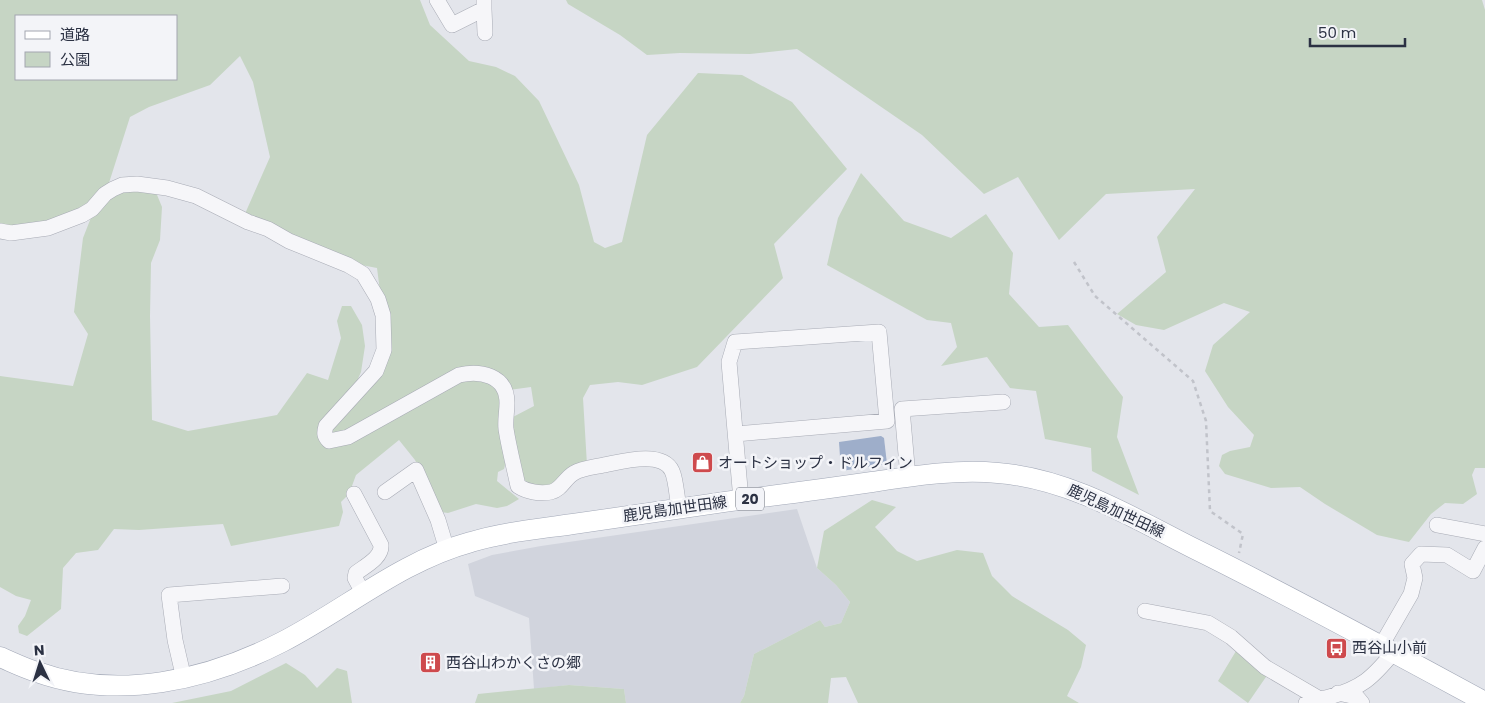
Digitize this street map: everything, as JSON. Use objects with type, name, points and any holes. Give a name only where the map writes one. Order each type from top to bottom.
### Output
[{"type":"main road","name":"鹿児島加世田線","points":[[0,657],[39,674],[82,683],[106,685],[148,684],[184,679],[231,665],[283,642],[421,559],[469,542],[505,534],[679,508],[908,477],[967,472],[1000,473],[1031,478],[1065,486],[1097,499],[1236,569],[1387,649],[1462,697],[1485,702]]},
{"type":"street","points":[[437,0],[452,26],[484,5]]},
{"type":"street","points":[[484,5],[485,34]]},
{"type":"street","points":[[0,231],[11,233],[48,228],[82,215],[92,208],[105,194],[122,184],[167,188],[208,201],[289,241],[348,265],[363,274],[378,299],[383,315],[384,350],[376,371],[326,426],[324,432],[325,437],[329,441],[348,437],[459,375],[484,373],[499,381],[505,392],[506,429],[518,486],[529,492],[551,492],[557,489],[574,473],[622,461],[645,458],[665,463],[672,470],[679,508]]},
{"type":"street","points":[[736,434],[886,421],[879,332],[735,342],[728,362],[741,500]]},
{"type":"street","points":[[908,477],[902,409],[1003,402]]},
{"type":"street","points":[[385,492],[416,470],[438,520],[447,550]]},
{"type":"street","points":[[354,494],[381,545],[379,555],[356,574],[355,578],[363,593]]},
{"type":"street","points":[[1437,525],[1485,534]]},
{"type":"street","points":[[1145,611],[1208,622],[1231,637],[1265,667],[1312,700],[1328,697],[1357,687],[1373,676],[1411,594],[1415,578],[1412,564],[1421,554],[1446,555],[1472,571],[1485,548]]},
{"type":"street","points":[[184,679],[175,640],[169,594],[282,586]]},
{"type":"street","points":[[1338,693],[1357,697],[1362,703]]},
{"type":"path","points":[[1074,262],[1096,296],[1193,382],[1206,421],[1210,511],[1243,534],[1236,569]]},
{"type":"shaded area","points":[[797,509],[817,568],[836,585],[850,602],[841,623],[825,627],[820,620],[754,654],[744,696],[740,703],[626,703],[624,689],[569,685],[534,689],[529,618],[475,596],[468,564],[492,555],[541,546]]},
{"type":"green space","points":[[0,0],[420,0],[430,25],[469,61],[496,67],[515,76],[539,101],[579,185],[594,242],[605,248],[622,242],[647,135],[698,73],[742,75],[792,102],[847,169],[774,244],[783,278],[697,367],[642,385],[618,382],[590,385],[583,398],[587,465],[549,489],[520,482],[511,418],[534,406],[531,387],[509,390],[478,369],[346,434],[328,433],[379,372],[381,299],[377,268],[351,263],[244,216],[270,157],[253,82],[240,56],[210,85],[149,107],[130,117],[108,186],[94,204],[49,227],[0,228]]},
{"type":"green space","points":[[566,0],[1482,0],[1485,10],[1485,468],[1475,468],[1472,475],[1477,494],[1463,504],[1445,503],[1431,514],[1409,542],[1377,535],[1300,487],[1271,488],[1225,474],[1219,466],[1222,455],[1230,451],[1250,447],[1254,435],[1228,407],[1205,371],[1213,345],[1250,312],[1224,303],[1164,330],[1136,325],[1117,314],[1166,272],[1157,237],[1195,189],[1106,194],[1059,240],[1018,177],[984,194],[922,135],[797,49],[750,54],[680,53],[647,55],[620,35],[568,4]]},
{"type":"green space","points":[[861,173],[904,221],[951,238],[986,214],[1013,253],[1009,294],[1039,327],[1068,325],[1123,397],[1117,437],[1139,495],[1092,471],[1091,448],[1045,439],[1036,391],[1010,388],[987,357],[941,366],[957,347],[951,323],[927,320],[827,265],[838,218]]},
{"type":"green space","points":[[120,188],[155,190],[162,207],[160,240],[151,263],[152,420],[188,431],[277,415],[307,373],[328,380],[341,338],[337,321],[342,306],[351,306],[362,325],[365,346],[361,372],[353,390],[327,418],[331,447],[463,378],[498,384],[506,461],[504,469],[498,472],[497,481],[519,499],[507,506],[497,508],[476,504],[448,513],[441,512],[415,460],[399,440],[356,475],[349,494],[341,502],[343,512],[339,526],[231,546],[223,524],[139,530],[114,529],[98,550],[76,553],[63,568],[61,609],[27,636],[19,633],[18,626],[25,616],[31,600],[16,596],[0,587],[0,376],[73,386],[88,334],[74,312],[83,238],[94,210]]},
{"type":"green space","points":[[872,500],[896,507],[875,527],[897,551],[917,561],[957,550],[983,553],[992,576],[1012,596],[1068,630],[1086,645],[1081,667],[1067,696],[1079,703],[858,703],[846,677],[831,678],[828,703],[740,703],[744,696],[754,654],[820,620],[825,627],[841,623],[850,602],[836,585],[817,568],[824,531]]},
{"type":"green space","points":[[1236,651],[1268,674],[1248,703],[1218,681]]},
{"type":"green space","points":[[286,663],[305,675],[317,688],[337,668],[347,671],[352,703],[172,703],[231,691]]},
{"type":"green space","points":[[569,685],[624,689],[626,703],[475,703],[478,694]]},
{"type":"water","points":[[881,436],[884,438],[887,464],[841,471],[839,442]]},
{"type":"place","name":"オートショップ・ドルフィン","points":[[702,463]]},
{"type":"place","name":"西谷山小前","points":[[1336,648]]},
{"type":"place","name":"西谷山わかくさの郷","points":[[430,663]]}]
